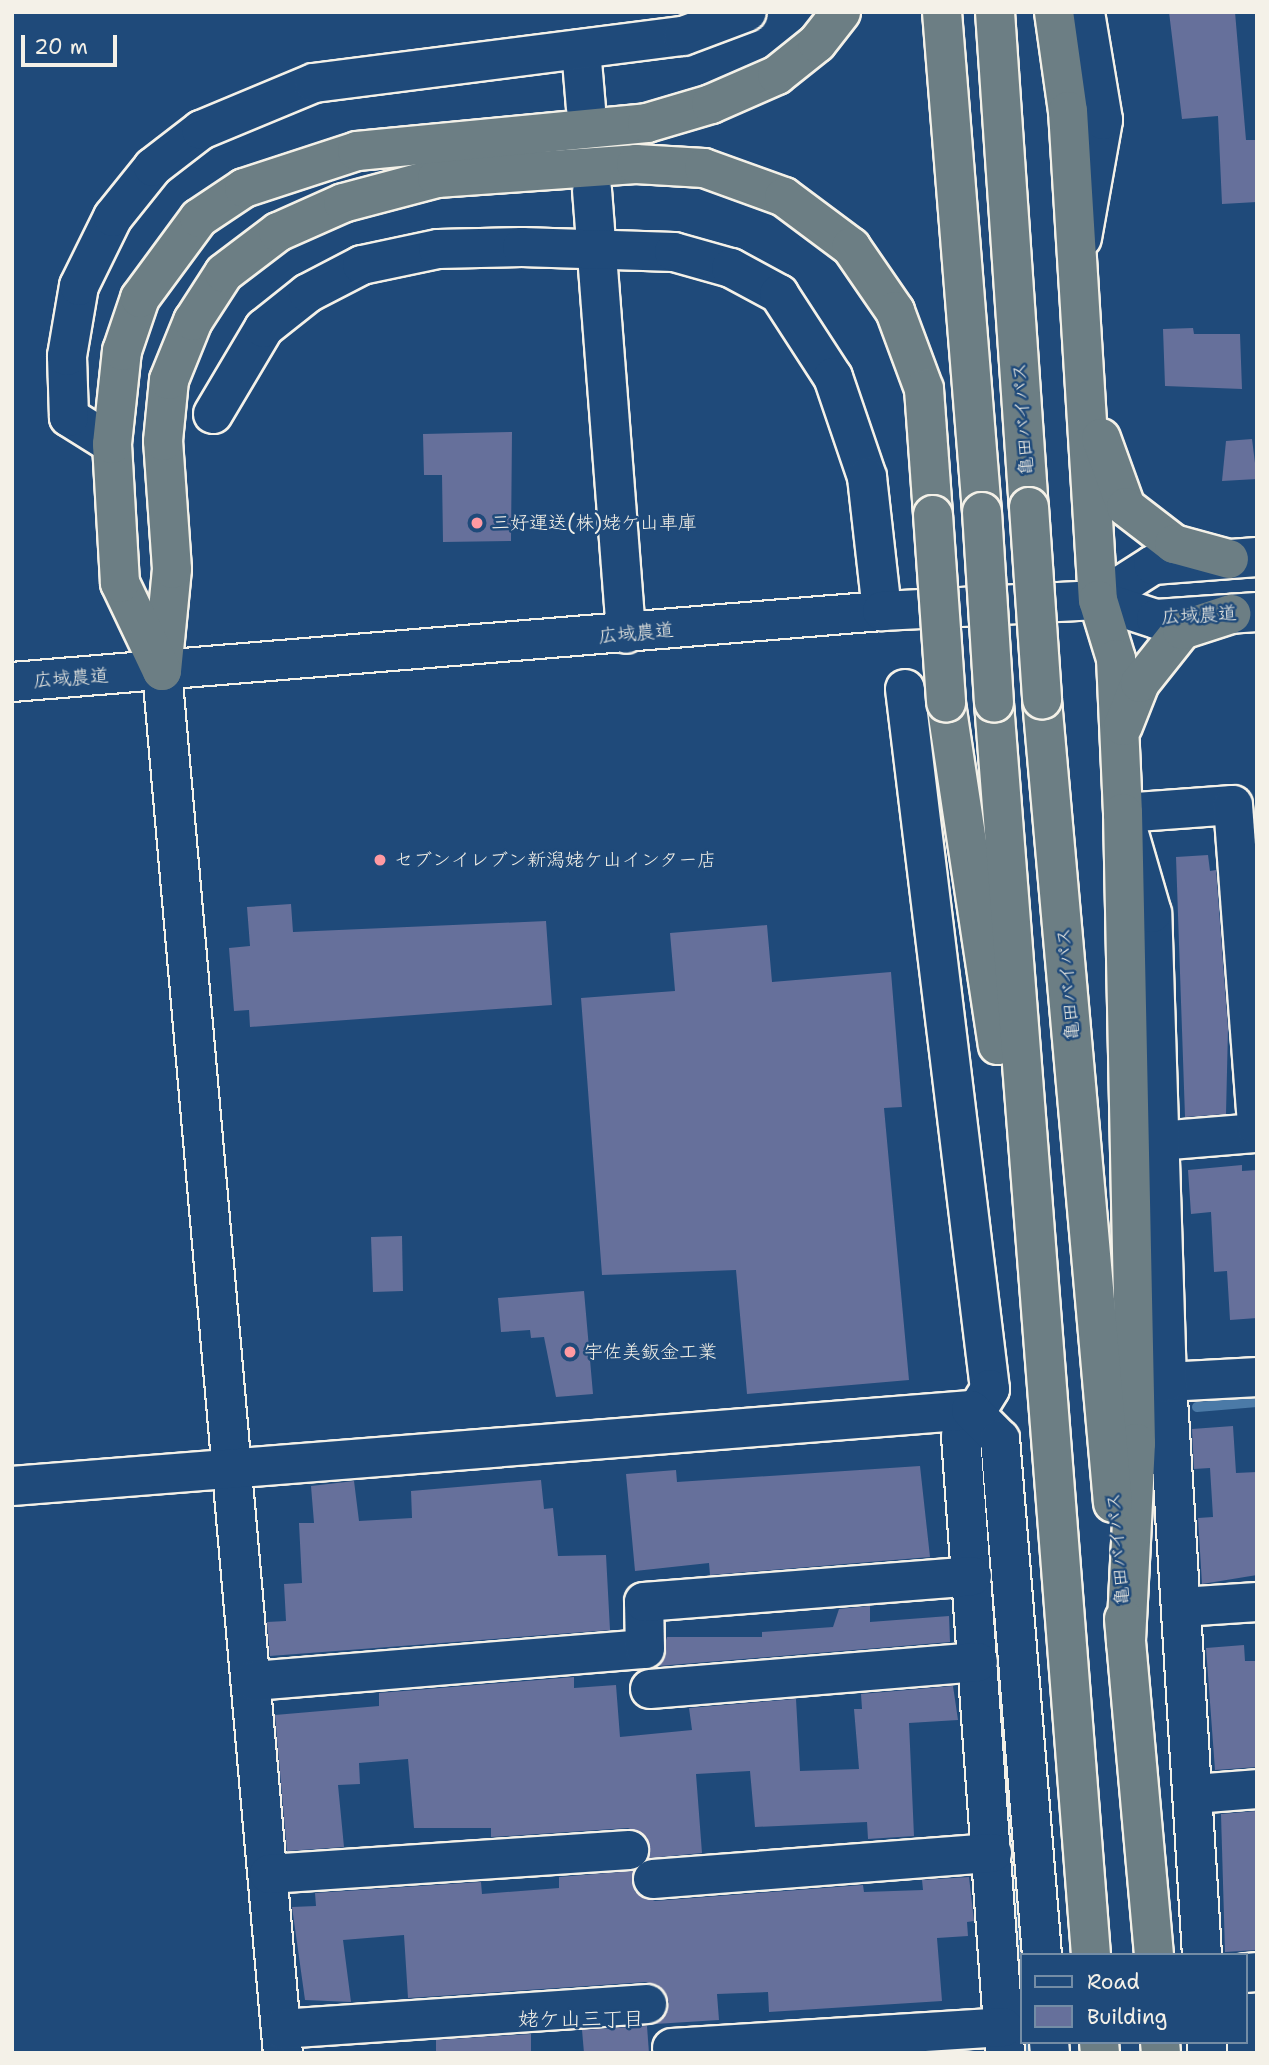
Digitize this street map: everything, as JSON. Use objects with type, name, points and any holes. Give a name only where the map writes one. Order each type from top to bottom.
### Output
[{"type":"highway","points":[[162,671],[120,583],[112,443],[122,351],[140,298],[199,218],[244,187],[357,151],[647,123],[685,112],[777,75],[817,43],[841,12]]},
{"type":"highway","points":[[942,12],[982,512],[1032,1233],[1091,1953]]},
{"type":"highway","name":"亀田バイパス","points":[[995,12],[1042,700],[1154,1953]]},
{"type":"highway","points":[[1054,12],[1078,264],[1098,600],[1116,659],[1123,813],[1136,1443],[1126,1643]]},
{"type":"highway","points":[[162,671],[172,569],[163,441],[169,380],[193,321],[224,273],[278,232],[343,202],[437,178],[636,164],[704,169],[784,197],[851,247],[895,311],[924,389],[946,703],[965,856],[1032,1233]]},
{"type":"highway","points":[[1086,393],[1126,507],[1174,544],[1243,558]]},
{"type":"highway","points":[[1118,739],[1140,683],[1182,630],[1244,613]]},
{"type":"street","points":[[112,443],[69,417],[67,356],[79,286],[113,217],[153,167],[201,130],[314,83],[683,36],[747,12]]},
{"type":"street","points":[[1078,264],[1103,120],[1085,12]]},
{"type":"street","points":[[581,49],[586,108]]},
{"type":"street","points":[[592,190],[625,634]]},
{"type":"street","points":[[213,414],[264,328],[308,293],[362,265],[438,249],[596,250],[674,252],[731,268],[779,294],[833,377],[867,477],[882,611]]},
{"type":"street","points":[[1098,600],[1153,565],[1243,558]]},
{"type":"street","name":"広域農道","points":[[12,682],[882,611],[1098,600],[1156,619],[1244,613]]},
{"type":"street","points":[[162,671],[216,1337],[233,1465],[254,1681],[282,2041],[647,2004]]},
{"type":"street","points":[[672,2048],[1004,2040],[961,1436],[971,1410],[990,1389],[905,689]]},
{"type":"street","points":[[1202,1953],[1167,1382],[1152,913],[1123,813],[1233,805],[1257,1127]]},
{"type":"street","points":[[1158,1141],[1257,1133]]},
{"type":"street","points":[[1167,1382],[1257,1377]]},
{"type":"street","points":[[12,1486],[233,1465],[971,1410],[1000,1439],[1042,1953]]},
{"type":"street","points":[[254,1681],[645,1649],[644,1602],[972,1576]]},
{"type":"street","points":[[1182,1607],[1257,1601]]},
{"type":"street","points":[[650,1689],[978,1662]]},
{"type":"street","points":[[1194,1794],[1257,1789]]},
{"type":"street","points":[[269,1874],[629,1850]]},
{"type":"street","points":[[653,1879],[992,1853]]},
{"type":"building","points":[[1169,12],[1235,12],[1246,140],[1257,140],[1257,202],[1222,204],[1218,116],[1182,119]]},
{"type":"building","points":[[1193,328],[1194,334],[1240,334],[1242,389],[1165,386],[1163,329]]},
{"type":"building","points":[[512,432],[511,541],[443,542],[442,475],[424,475],[423,434]]},
{"type":"building","points":[[1252,439],[1257,479],[1222,481],[1226,441]]},
{"type":"building","points":[[1208,855],[1210,871],[1216,870],[1228,1029],[1226,1114],[1185,1117],[1176,857]]},
{"type":"building","points":[[291,904],[293,932],[546,921],[552,1005],[250,1027],[249,1010],[234,1011],[229,948],[250,946],[247,907]]},
{"type":"building","points":[[767,925],[772,982],[891,972],[902,1107],[884,1108],[909,1380],[747,1394],[736,1270],[602,1275],[581,998],[675,991],[670,933]]},
{"type":"building","points":[[1242,1165],[1242,1171],[1257,1170],[1257,1318],[1230,1320],[1227,1271],[1214,1272],[1211,1212],[1191,1214],[1188,1170]]},
{"type":"building","points":[[402,1236],[403,1291],[373,1292],[371,1237]]},
{"type":"building","name":"宇佐美鈑金工業","points":[[584,1291],[593,1394],[556,1397],[544,1337],[531,1338],[530,1330],[501,1332],[498,1298]]},
{"type":"building","points":[[1233,1426],[1236,1473],[1257,1472],[1257,1575],[1202,1584],[1198,1518],[1213,1517],[1210,1468],[1194,1469],[1192,1429]]},
{"type":"building","points":[[920,1466],[930,1557],[710,1575],[709,1563],[635,1571],[626,1474],[676,1470],[677,1482]]},
{"type":"building","points":[[541,1480],[544,1509],[553,1508],[558,1556],[606,1555],[610,1630],[270,1656],[267,1622],[286,1621],[284,1584],[302,1583],[299,1523],[314,1523],[311,1486],[354,1481],[359,1521],[412,1518],[411,1491]]},
{"type":"building","points":[[870,1606],[870,1622],[949,1616],[950,1642],[658,1666],[667,1637],[762,1637],[762,1632],[833,1627],[839,1609]]},
{"type":"building","points":[[1244,1645],[1245,1661],[1257,1661],[1257,1767],[1215,1770],[1206,1648]]},
{"type":"building","points":[[574,1677],[574,1688],[616,1685],[620,1737],[692,1730],[689,1708],[796,1699],[800,1771],[859,1769],[854,1709],[862,1709],[861,1694],[953,1686],[958,1720],[909,1723],[914,1836],[868,1839],[867,1822],[755,1827],[750,1771],[696,1774],[702,1853],[649,1858],[647,1837],[628,1828],[491,1837],[491,1828],[414,1828],[408,1759],[359,1763],[360,1784],[338,1785],[344,1847],[287,1851],[275,1715],[379,1706],[379,1693]]},
{"type":"building","points":[[1257,1811],[1257,1950],[1225,1952],[1221,1814]]},
{"type":"building","points":[[633,1871],[635,1892],[655,1901],[863,1885],[864,1892],[923,1890],[922,1880],[969,1877],[974,1921],[967,1922],[968,1936],[937,1938],[942,2001],[769,2012],[768,1992],[717,1994],[719,2020],[655,2024],[669,2002],[657,1985],[646,1982],[408,1998],[404,1935],[343,1940],[351,2002],[305,2000],[292,1907],[316,1906],[315,1893],[481,1882],[482,1894],[559,1888],[559,1877]]},
{"type":"building","points":[[647,2026],[649,2053],[584,2053],[582,2030]]},
{"type":"building","points":[[531,2034],[531,2053],[436,2053],[436,2040]]},
{"type":"waterway","points":[[1197,1407],[1257,1402]]},
{"type":"waterway","points":[[1008,1769],[1022,1953]]},
{"type":"waterway","points":[[1029,2044],[1030,2053]]},
{"type":"place","name":"三好運送(株)姥ケ山車庫","points":[[477,523]]},
{"type":"place","name":"セブンイレブン新潟姥ケ山インター店","points":[[380,860]]},
{"type":"place","name":"宇佐美鈑金工業","points":[[570,1352]]},
{"type":"district","name":"姥ケ山三丁目","points":[[581,2019]]}]
